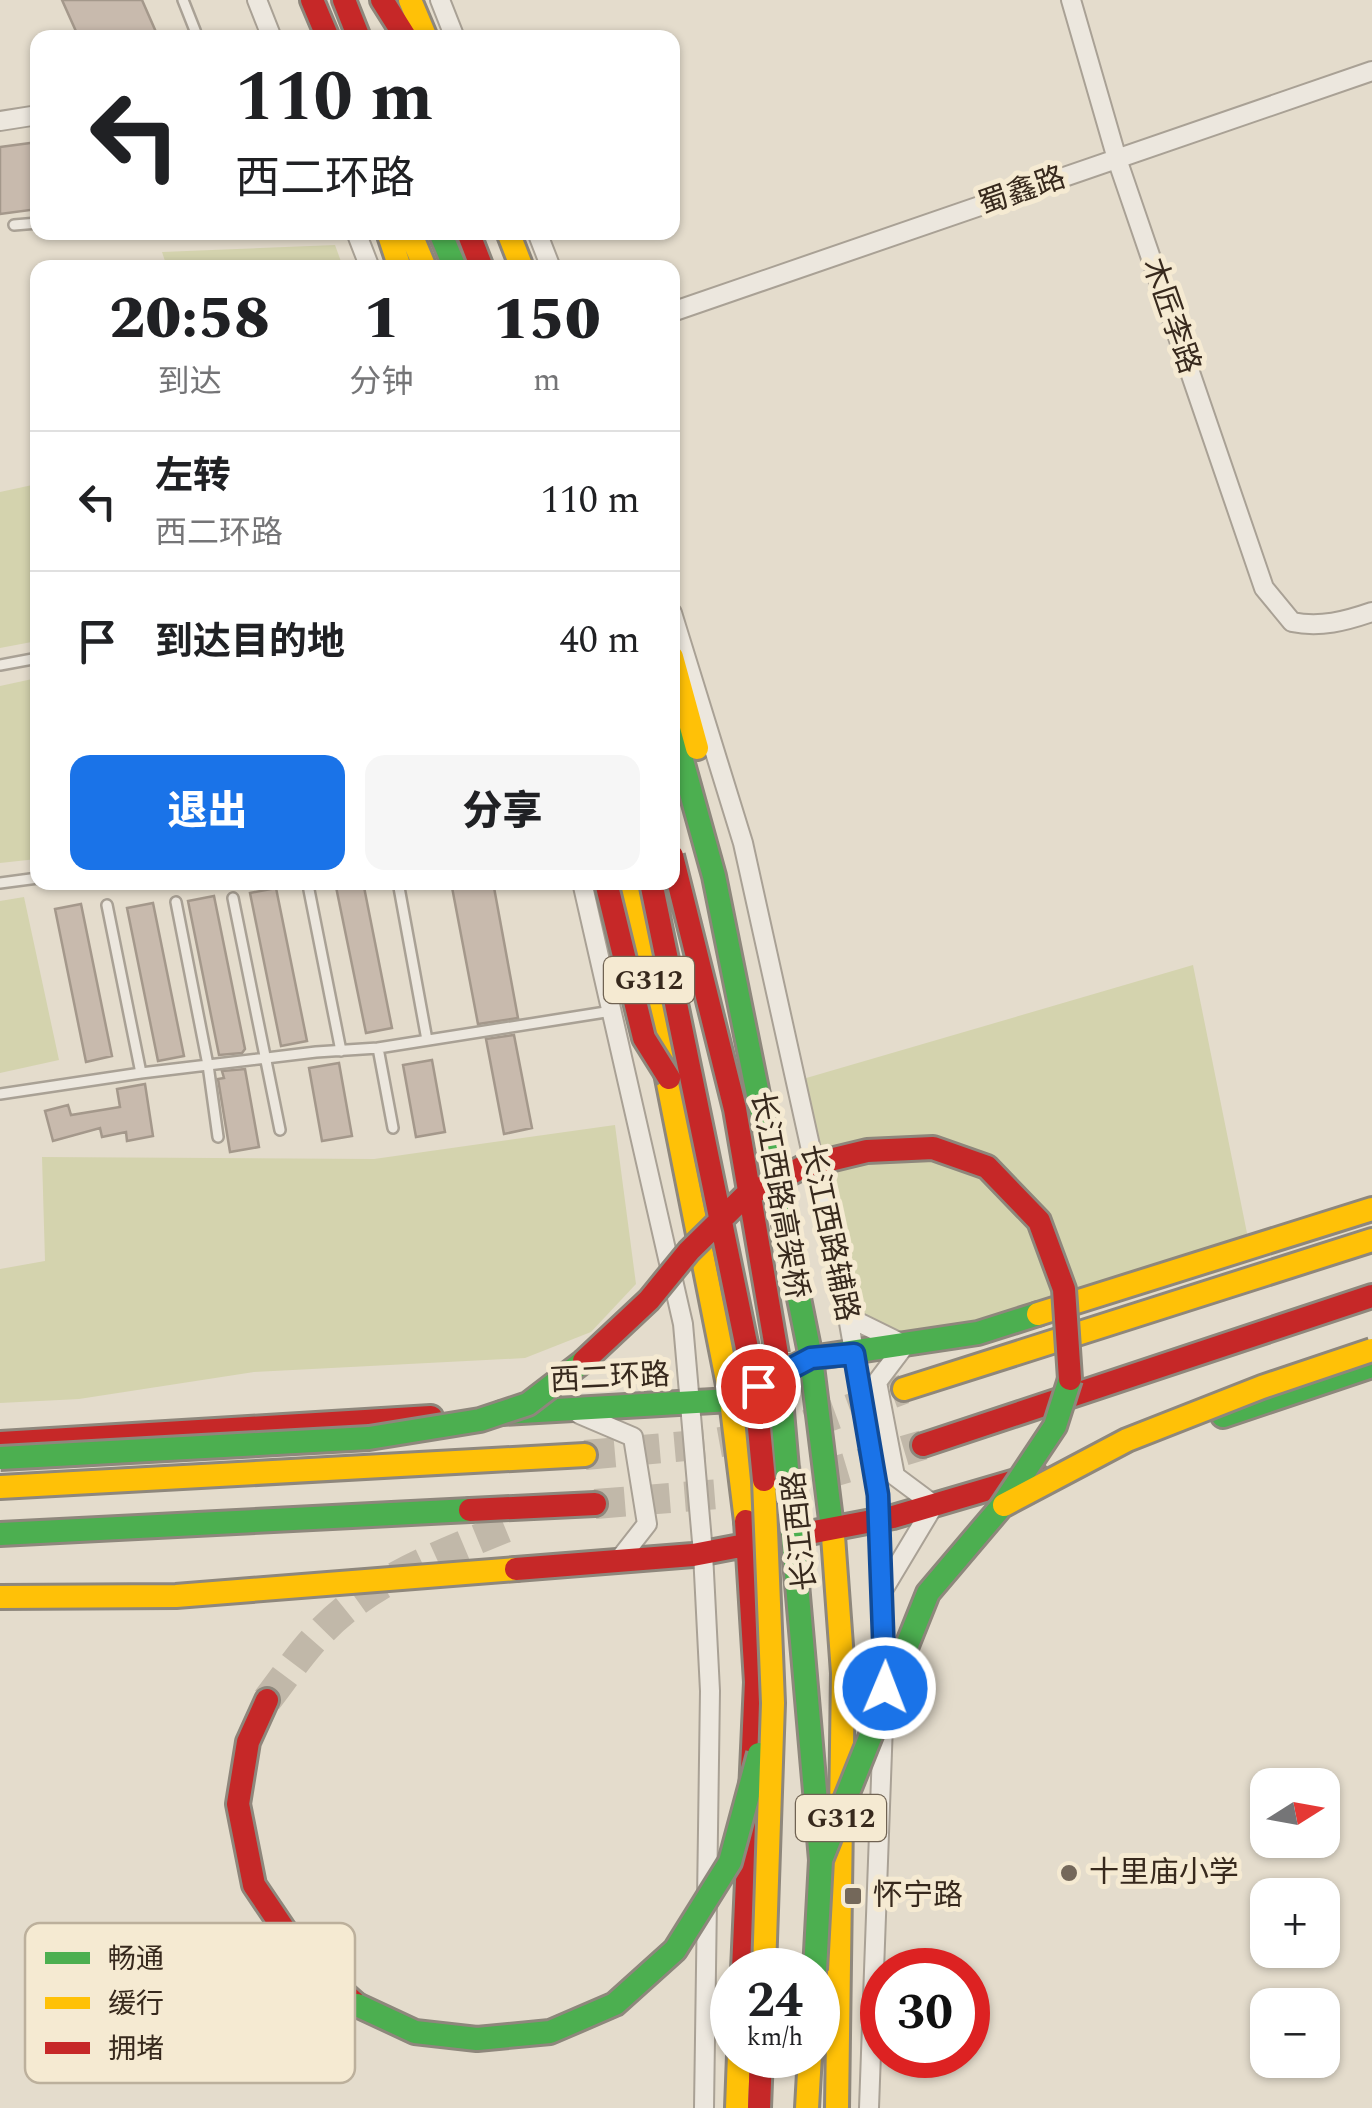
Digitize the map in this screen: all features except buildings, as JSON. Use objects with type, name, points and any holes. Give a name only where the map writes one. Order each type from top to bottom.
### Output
[{"type":"highway","points":[[312,0],[325,30]]},
{"type":"highway","points":[[335,0],[339,30]]},
{"type":"highway","points":[[344,0],[356,30]]},
{"type":"highway","points":[[372,0],[385,30]]},
{"type":"highway","points":[[382,0],[401,30]]},
{"type":"highway","points":[[410,0],[423,30]]},
{"type":"highway","points":[[680,687],[727,860],[747,1041]]},
{"type":"highway","name":"长江西路","points":[[680,753],[714,876],[811,1358],[832,1529],[844,1673],[836,2108]]},
{"type":"highway","name":"长江西路高架桥","points":[[680,888],[735,1109],[782,1381],[821,1860],[816,1948]]},
{"type":"highway","points":[[608,890],[644,1038],[669,1078]]},
{"type":"highway","name":"长江西路","points":[[630,890],[731,1400],[749,1546],[756,1682],[744,1948]]},
{"type":"highway","name":"长江西路高架桥","points":[[652,890],[754,1387],[768,1522],[773,1703],[765,1948]]},
{"type":"highway","points":[[0,1458],[369,1438],[480,1420],[528,1404],[578,1367],[650,1300],[689,1250],[744,1197],[805,1166],[867,1152],[933,1148],[988,1167],[1040,1220],[1064,1289],[1071,1375],[1055,1426],[1001,1507],[928,1594],[821,1860]]},
{"type":"highway","name":"西二环路","points":[[0,1443],[731,1400],[811,1358],[978,1333],[1372,1209]]},
{"type":"highway","points":[[904,1389],[1372,1240]]},
{"type":"highway","points":[[923,1445],[1372,1296]]},
{"type":"highway","points":[[1001,1507],[1127,1440],[1262,1386],[1372,1350]]},
{"type":"highway","points":[[0,1598],[176,1596],[618,1561],[749,1546],[934,1505],[1159,1438],[1372,1366]]},
{"type":"highway","points":[[0,1487],[585,1455]]},
{"type":"highway","points":[[0,1534],[594,1504]]},
{"type":"highway","points":[[512,1525],[566,1505]]},
{"type":"highway","points":[[266,1700],[248,1742],[238,1804],[254,1885],[280,1923]]},
{"type":"highway","points":[[355,2003],[414,2032],[477,2039],[550,2032],[614,2004],[675,1950],[730,1862],[773,1703]]},
{"type":"highway","points":[[737,2108],[739,2078]]},
{"type":"highway","points":[[759,2108],[760,2078]]},
{"type":"highway","points":[[807,2108],[809,2078]]},
{"type":"street","points":[[257,0],[269,30]]},
{"type":"street","points":[[440,0],[452,30]]},
{"type":"street","name":"木匠李路","points":[[1071,0],[1117,159],[1264,588],[1292,622],[1310,626],[1372,612]]},
{"type":"street","name":"蜀鑫路","points":[[680,309],[1372,71]]},
{"type":"street","points":[[0,99],[2,121],[30,117]]},
{"type":"street","name":"长江西路辅路","points":[[680,639],[743,843],[848,1316],[878,1495],[885,1688],[869,2108]]},
{"type":"street","points":[[584,890],[683,1324],[703,1553],[710,1691],[704,2108]]},
{"type":"street","points":[[848,1316],[905,1346],[877,1382],[895,1476],[934,1505],[883,1590]]},
{"type":"street","points":[[571,1410],[633,1436],[647,1524],[618,1561]]},
{"type":"lane","points":[[182,0],[195,30]]},
{"type":"lane","points":[[14,225],[30,224]]},
{"type":"lane","points":[[0,665],[30,659]]},
{"type":"lane","points":[[0,883],[30,879]]},
{"type":"lane","points":[[308,890],[341,1050]]},
{"type":"lane","points":[[399,890],[427,1040]]},
{"type":"lane","points":[[233,898],[280,1130]]},
{"type":"lane","points":[[176,902],[218,1137]]},
{"type":"lane","points":[[107,905],[141,1073]]},
{"type":"lane","points":[[0,1094],[141,1073],[378,1048],[612,1011]]},
{"type":"lane","points":[[378,1048],[393,1128]]},
{"type":"green space","points":[[335,245],[340,260],[165,260],[162,252]]},
{"type":"green space","points":[[30,486],[30,642],[0,648],[0,492]]},
{"type":"green space","points":[[30,680],[30,860],[0,863],[0,686]]},
{"type":"green space","points":[[24,897],[59,1060],[0,1073],[0,901]]},
{"type":"green space","points":[[1193,965],[1250,1248],[905,1345],[848,1317],[796,1081]]},
{"type":"green space","points":[[615,1125],[636,1284],[591,1332],[525,1358],[254,1372],[79,1399],[0,1403],[0,1269],[45,1261],[42,1157],[374,1159]]},
{"type":"tunnel","points":[[585,1455],[709,1444],[798,1428],[904,1389]]},
{"type":"tunnel","points":[[595,1504],[719,1494],[806,1480],[923,1445]]},
{"type":"tunnel","points":[[267,1700],[319,1634],[361,1598],[409,1569],[512,1525]]},
{"type":"traffic: fast","points":[[443,240],[452,260]]},
{"type":"traffic: fast","points":[[680,753],[714,876],[811,1358],[833,1536]]},
{"type":"traffic: fast","points":[[502,1413],[731,1400],[811,1358],[978,1333],[1038,1314]]},
{"type":"traffic: fast","points":[[777,1354],[821,1860],[816,1948]]},
{"type":"traffic: fast","points":[[0,1458],[369,1438],[480,1420],[528,1404],[584,1361]]},
{"type":"traffic: fast","points":[[1223,1416],[1372,1366]]},
{"type":"traffic: fast","points":[[821,1860],[928,1593],[1001,1507],[1055,1426],[1070,1379]]},
{"type":"traffic: fast","points":[[0,1534],[470,1510]]},
{"type":"traffic: fast","points":[[357,2005],[415,2032],[477,2039],[550,2032],[615,2004],[675,1950],[730,1862],[759,1754]]},
{"type":"traffic: slow","points":[[410,0],[423,30]]},
{"type":"traffic: slow","points":[[391,240],[397,260]]},
{"type":"traffic: slow","points":[[413,240],[422,260]]},
{"type":"traffic: slow","points":[[511,240],[519,260]]},
{"type":"traffic: slow","points":[[680,686],[697,748]]},
{"type":"traffic: slow","points":[[630,890],[731,1400],[746,1521]]},
{"type":"traffic: slow","points":[[1038,1314],[1372,1209]]},
{"type":"traffic: slow","points":[[904,1389],[1372,1240]]},
{"type":"traffic: slow","points":[[1004,1505],[1127,1440],[1262,1387],[1372,1350]]},
{"type":"traffic: slow","points":[[0,1487],[585,1455]]},
{"type":"traffic: slow","points":[[764,1480],[773,1703],[765,1948]]},
{"type":"traffic: slow","points":[[833,1536],[843,1673],[837,2108]]},
{"type":"traffic: slow","points":[[0,1597],[176,1596],[516,1569]]},
{"type":"traffic: slow","points":[[737,2108],[738,2078]]},
{"type":"traffic: slow","points":[[807,2108],[809,2078]]},
{"type":"traffic: jam","points":[[312,0],[325,30]]},
{"type":"traffic: jam","points":[[344,0],[356,30]]},
{"type":"traffic: jam","points":[[382,0],[401,30]]},
{"type":"traffic: jam","points":[[471,240],[479,260]]},
{"type":"traffic: jam","points":[[680,888],[735,1109],[777,1354]]},
{"type":"traffic: jam","points":[[608,890],[644,1038],[669,1078]]},
{"type":"traffic: jam","points":[[653,890],[755,1387],[764,1480]]},
{"type":"traffic: jam","points":[[584,1361],[649,1300],[689,1251],[744,1197],[805,1166],[867,1151],[933,1148],[987,1167],[1039,1221],[1064,1289],[1070,1379]]},
{"type":"traffic: jam","points":[[923,1445],[1372,1296]]},
{"type":"traffic: jam","points":[[0,1443],[431,1417]]},
{"type":"traffic: jam","points":[[516,1569],[693,1555],[893,1517],[1036,1475]]},
{"type":"traffic: jam","points":[[470,1510],[595,1504]]},
{"type":"traffic: jam","points":[[744,1948],[756,1682],[746,1521]]},
{"type":"traffic: jam","points":[[267,1700],[248,1742],[238,1804],[254,1885],[280,1923]]},
{"type":"traffic: jam","points":[[759,2108],[760,2078]]},
{"type":"place","name":"十里庙小学","points":[[1069,1873]]},
{"type":"place","name":"怀宁路","points":[[853,1896]]},
{"type":"route","points":[[758,1386],[811,1358],[854,1354],[878,1495],[885,1688]]}]
